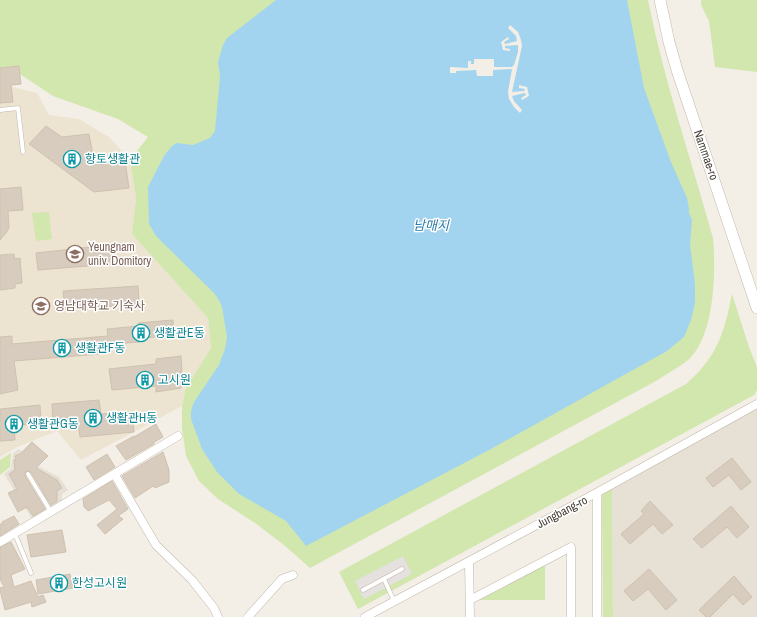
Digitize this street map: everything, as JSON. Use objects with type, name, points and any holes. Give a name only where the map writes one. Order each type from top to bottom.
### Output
[{"type":"street","name":"Nammae-ro","points":[[660,0],[677,70],[757,308]]},
{"type":"street","name":"Jungbang-ro","points":[[366,617],[382,613],[395,601],[597,493],[757,404]]},
{"type":"street","points":[[0,542],[178,436]]},
{"type":"street","points":[[114,475],[156,545],[192,580],[214,608],[218,617]]},
{"type":"street","points":[[597,493],[597,617]]},
{"type":"street","points":[[470,600],[571,547],[571,617]]},
{"type":"street","points":[[469,562],[470,617]]},
{"type":"street","points":[[248,617],[282,578],[293,575]]},
{"type":"lane","points":[[0,110],[18,108],[23,152]]},
{"type":"lane","points":[[28,474],[51,512]]},
{"type":"lane","points":[[15,534],[31,573]]},
{"type":"lane","points":[[363,590],[402,569]]},
{"type":"lane","points":[[384,579],[395,601]]},
{"type":"shaded area","name":"Yeungnam univ. Domitory","points":[[0,84],[37,93],[49,115],[79,119],[110,138],[130,160],[136,198],[132,234],[208,318],[211,348],[186,388],[182,406],[81,460],[57,431],[17,447],[0,457]]},
{"type":"shaded area","points":[[757,404],[757,617],[613,617],[612,485]]},
{"type":"shaded area","points":[[19,449],[40,467],[59,477],[68,490],[62,494],[62,502],[32,519],[4,474],[11,468],[13,453]]},
{"type":"shaded area","points":[[403,556],[412,574],[364,599],[355,581]]},
{"type":"green space","name":"남매지","points":[[0,0],[648,0],[654,30],[670,90],[713,238],[714,268],[712,303],[703,337],[696,350],[687,361],[656,381],[310,568],[284,545],[255,523],[218,499],[199,481],[186,456],[182,428],[182,406],[186,388],[211,348],[208,318],[132,234],[136,198],[130,160],[148,137],[118,119],[53,96],[17,72],[0,71]]},
{"type":"green space","points":[[701,0],[757,0],[757,72],[715,67],[709,21],[701,5]]},
{"type":"green space","points":[[49,212],[52,239],[36,241],[32,213]]},
{"type":"green space","points":[[732,294],[757,367],[757,390],[754,395],[358,609],[339,572],[686,384],[706,364],[713,354],[726,321]]},
{"type":"green space","points":[[11,453],[10,467],[0,475],[0,460]]},
{"type":"green space","points":[[612,485],[613,617],[603,617],[602,500],[603,490]]},
{"type":"green space","points":[[545,561],[545,600],[470,600]]},
{"type":"water","name":"남매지","points":[[276,0],[627,0],[644,88],[671,162],[687,198],[689,213],[692,220],[690,245],[695,284],[695,303],[691,320],[684,337],[667,351],[489,450],[306,546],[286,521],[239,494],[217,472],[202,449],[191,419],[191,411],[194,402],[219,365],[225,349],[227,337],[222,307],[214,293],[156,236],[149,224],[148,187],[164,156],[176,143],[193,145],[210,138],[215,131],[220,76],[218,62],[223,45],[227,38]]},
{"type":"pier","points":[[510,25],[518,32],[522,46],[512,92],[524,91],[525,89],[519,88],[519,85],[527,87],[529,96],[522,100],[521,98],[526,95],[525,93],[512,96],[514,101],[522,110],[520,113],[509,99],[508,92],[512,69],[493,70],[493,76],[477,76],[476,70],[456,71],[456,73],[450,73],[450,67],[468,68],[468,61],[471,61],[471,64],[474,64],[474,59],[494,59],[494,67],[512,67],[518,52],[518,45],[505,46],[505,48],[510,49],[510,51],[503,50],[501,42],[508,37],[509,39],[504,42],[505,44],[517,41],[516,36],[508,28]]},
{"type":"building","points":[[19,66],[21,84],[11,85],[13,102],[0,103],[0,68]]},
{"type":"building","name":"향토생활관","points":[[46,126],[62,137],[89,134],[94,161],[99,164],[125,161],[129,188],[94,192],[29,144]]},
{"type":"building","points":[[21,187],[23,210],[8,211],[9,228],[0,240],[0,189]]},
{"type":"building","points":[[110,245],[112,264],[38,270],[36,253]]},
{"type":"building","points":[[14,254],[15,259],[20,258],[22,283],[15,284],[15,288],[0,290],[0,255]]},
{"type":"building","points":[[138,286],[139,304],[65,310],[63,291]]},
{"type":"building","points":[[173,320],[174,336],[139,338],[139,342],[99,345],[100,354],[14,361],[18,390],[0,394],[0,337],[12,336],[12,344],[108,336],[107,329],[139,326],[138,323]]},
{"type":"building","name":"고시원","points":[[181,356],[182,372],[179,374],[181,388],[156,392],[156,386],[112,390],[109,369],[156,364],[156,359]]},
{"type":"building","name":"생활관H동","points":[[99,400],[101,414],[132,412],[134,432],[80,437],[78,422],[53,425],[52,404]]},
{"type":"building","name":"생활관G동","points":[[40,405],[41,423],[14,426],[15,440],[0,441],[0,409]]},
{"type":"building","points":[[156,424],[163,437],[126,460],[116,446]]},
{"type":"building","points":[[32,442],[48,456],[36,468],[57,480],[62,488],[57,491],[57,501],[51,505],[31,472],[26,471],[25,476],[45,509],[33,516],[27,507],[18,512],[8,493],[17,489],[9,474],[15,470],[15,456],[20,454]]},
{"type":"building","points":[[163,452],[169,470],[169,482],[155,488],[153,486],[135,498],[122,476]]},
{"type":"building","points":[[107,454],[115,467],[94,480],[86,467]]},
{"type":"building","points":[[732,458],[751,482],[741,490],[729,475],[713,487],[706,478]]},
{"type":"building","points":[[112,481],[128,509],[118,516],[123,519],[105,534],[97,525],[117,509],[109,500],[88,511],[84,507],[83,499]]},
{"type":"building","points":[[650,501],[673,525],[662,534],[653,524],[630,544],[621,534],[644,514],[641,511]]},
{"type":"building","points":[[731,506],[749,527],[737,538],[727,527],[702,548],[693,539]]},
{"type":"building","points":[[14,516],[19,524],[0,536],[0,524],[3,524],[2,522]]},
{"type":"building","points":[[62,530],[66,552],[31,557],[27,535]]},
{"type":"building","points":[[11,542],[25,569],[11,575],[14,587],[31,581],[38,597],[43,595],[46,602],[32,607],[31,602],[5,610],[0,590],[0,588],[4,587],[0,579],[0,547]]},
{"type":"building","points":[[649,569],[677,600],[666,610],[648,589],[633,601],[624,591]]},
{"type":"building","name":"한성고시원","points":[[70,574],[73,588],[38,594],[36,580]]},
{"type":"building","points":[[734,576],[752,597],[743,605],[733,594],[710,617],[706,617],[699,610]]},
{"type":"place","name":"향토생활관","points":[[72,159]]},
{"type":"place","name":"Yeungnam univ. Domitory","points":[[75,254]]},
{"type":"place","name":"영남대학교 기숙사","points":[[41,306]]},
{"type":"place","name":"생활관E동","points":[[141,333]]},
{"type":"place","name":"생활관F동","points":[[62,348]]},
{"type":"place","name":"고시원","points":[[145,380]]},
{"type":"place","name":"생활관H동","points":[[93,418]]},
{"type":"place","name":"생활관G동","points":[[14,424]]},
{"type":"place","name":"한성고시원","points":[[59,583]]}]
